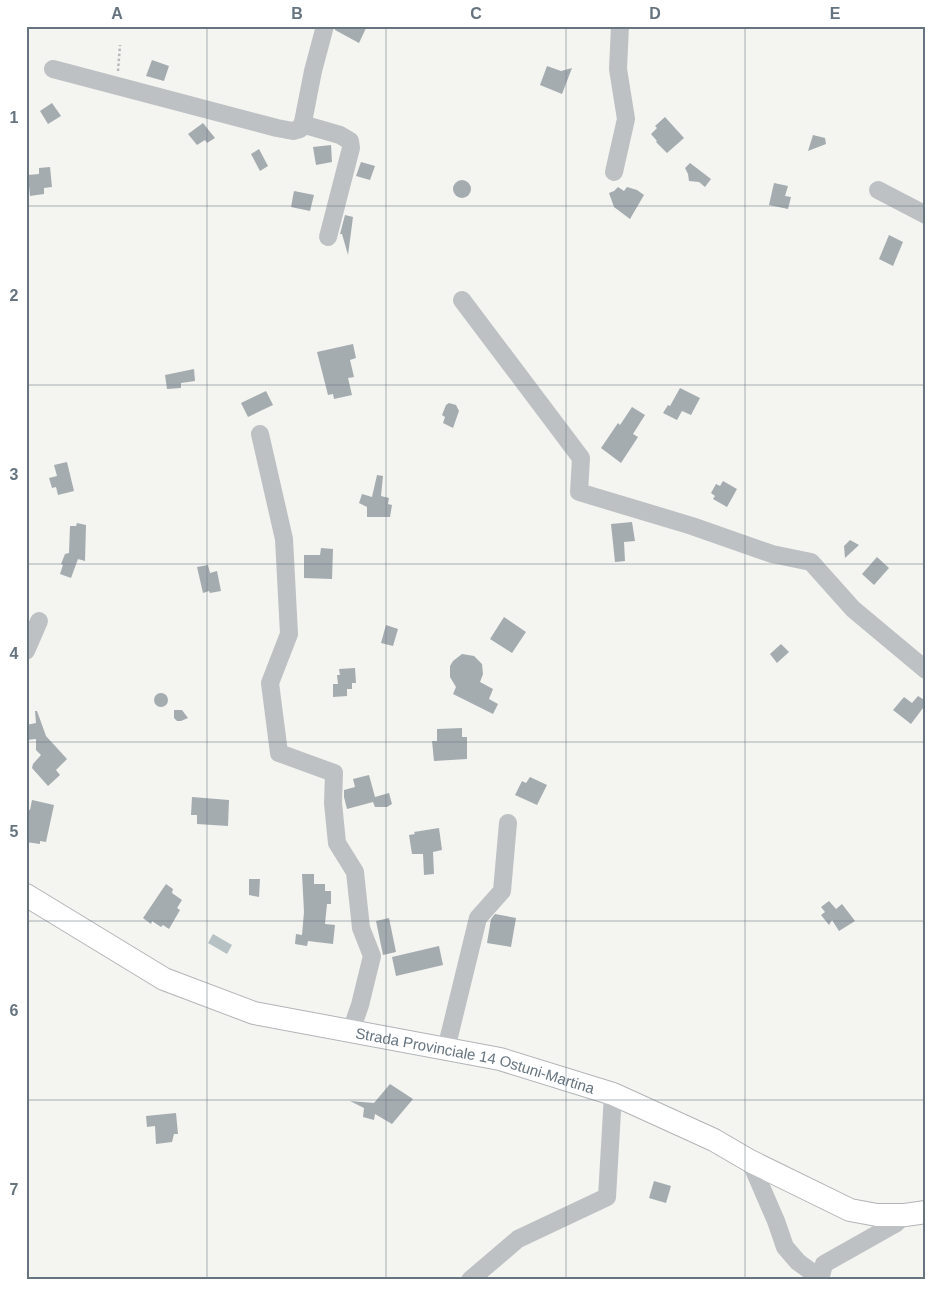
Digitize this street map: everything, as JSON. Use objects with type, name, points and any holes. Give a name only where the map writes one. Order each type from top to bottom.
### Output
[{"type":"main road","name":"Strada Provinciale 14 Ostuni-Martina","points":[[26,896],[164,979],[254,1013],[500,1059],[613,1094],[714,1140],[850,1210],[877,1215],[916,1213]]},
{"type":"street","points":[[53,68],[292,131],[300,129],[302,124],[325,26]]},
{"type":"street","points":[[614,172],[626,119],[618,69],[620,26]]},
{"type":"street","points":[[302,124],[340,135],[350,141],[351,148],[328,237]]},
{"type":"street","points":[[878,190],[926,216]]},
{"type":"street","points":[[462,300],[581,458],[579,492],[692,526],[772,554],[812,562],[853,609],[926,670]]},
{"type":"street","points":[[260,434],[284,539],[289,634],[270,683],[279,753],[334,773],[333,803],[337,843],[355,872],[361,928],[372,956],[352,1031]]},
{"type":"street","points":[[26,651],[39,621]]},
{"type":"street","points":[[446,1049],[478,918],[502,891],[508,822]]},
{"type":"street","points":[[470,1280],[518,1239],[607,1197],[613,1094]]},
{"type":"street","points":[[750,1160],[785,1247],[798,1262],[820,1279],[824,1264],[916,1213]]},
{"type":"path","points":[[118,86],[120,45]]},
{"type":"shaded area","points":[[213,934],[232,945],[227,954],[208,943]]},
{"type":"building","points":[[335,26],[367,26],[359,43],[335,30]]},
{"type":"building","points":[[152,60],[169,66],[164,81],[146,76]]},
{"type":"building","points":[[547,66],[561,71],[572,68],[562,94],[540,85]]},
{"type":"building","points":[[52,103],[61,116],[48,124],[40,111]]},
{"type":"building","points":[[665,117],[684,138],[667,153],[651,134],[657,128],[655,126]]},
{"type":"building","points":[[203,123],[215,138],[207,143],[205,140],[197,145],[188,134]]},
{"type":"building","points":[[813,135],[825,138],[826,144],[808,151]]},
{"type":"building","points":[[331,145],[332,162],[316,165],[313,147]]},
{"type":"building","points":[[259,149],[268,166],[260,171],[251,154]]},
{"type":"building","points":[[361,162],[375,166],[370,180],[356,176]]},
{"type":"building","points":[[690,163],[711,179],[705,187],[699,182],[689,181],[685,168]]},
{"type":"building","points":[[50,167],[52,187],[44,188],[44,194],[30,196],[28,175],[39,174],[39,168]]},
{"type":"building","points":[[462,180],[468,183],[471,189],[468,195],[462,198],[456,195],[453,189],[456,183]]},
{"type":"building","points":[[774,183],[788,186],[785,196],[791,197],[788,209],[769,205]]},
{"type":"building","points":[[618,187],[624,191],[627,187],[637,190],[644,195],[630,219],[614,207],[609,193]]},
{"type":"building","points":[[294,191],[314,195],[310,211],[291,207]]},
{"type":"building","points":[[345,215],[353,217],[348,255],[342,234],[340,234]]},
{"type":"building","points":[[889,235],[903,242],[893,266],[879,259]]},
{"type":"building","points":[[353,344],[356,358],[350,360],[354,377],[348,378],[352,395],[334,399],[333,394],[328,395],[317,352]]},
{"type":"building","points":[[194,369],[195,381],[181,383],[181,388],[167,389],[165,375]]},
{"type":"building","points":[[680,388],[700,398],[691,415],[682,411],[677,420],[663,413],[668,405],[670,406]]},
{"type":"building","points":[[266,391],[273,405],[248,417],[241,403]]},
{"type":"building","points":[[449,403],[456,405],[459,411],[453,428],[443,423],[445,417],[442,415],[446,405]]},
{"type":"building","points":[[632,407],[645,415],[633,434],[638,437],[621,463],[601,448],[618,423],[620,425]]},
{"type":"building","points":[[67,462],[74,491],[58,495],[56,487],[52,488],[49,478],[57,476],[54,465]]},
{"type":"building","points":[[377,475],[383,476],[381,496],[389,498],[388,504],[392,505],[390,517],[367,517],[367,507],[359,503],[362,494],[372,497]]},
{"type":"building","points":[[723,481],[737,489],[727,507],[713,499],[715,496],[711,493],[716,484],[720,486]]},
{"type":"building","points":[[632,522],[635,541],[624,542],[625,561],[615,562],[611,524]]},
{"type":"building","points":[[77,523],[86,525],[85,561],[78,559],[71,578],[60,574],[63,565],[61,564],[65,554],[69,553],[70,526],[76,526]]},
{"type":"building","points":[[850,540],[859,545],[845,558],[844,546]]},
{"type":"building","points":[[321,548],[333,549],[332,579],[304,578],[304,555],[320,555]]},
{"type":"building","points":[[877,557],[889,568],[874,585],[862,574]]},
{"type":"building","points":[[208,565],[210,573],[217,571],[221,591],[203,593],[197,567]]},
{"type":"building","points":[[504,617],[526,632],[512,653],[490,639]]},
{"type":"building","points":[[386,625],[398,629],[393,646],[381,643]]},
{"type":"building","points":[[781,644],[789,652],[777,663],[770,654]]},
{"type":"building","points":[[462,654],[474,656],[482,664],[483,674],[480,682],[493,689],[489,699],[498,704],[493,714],[453,694],[456,687],[450,677],[450,666]]},
{"type":"building","points":[[355,668],[356,683],[352,683],[352,689],[347,689],[347,696],[333,697],[333,684],[338,684],[337,675],[340,675],[339,669]]},
{"type":"building","points":[[161,693],[166,695],[168,700],[166,705],[161,707],[156,705],[154,700],[156,695]]},
{"type":"building","points":[[918,696],[926,701],[926,704],[911,724],[893,710],[904,697],[912,703]]},
{"type":"building","points":[[174,710],[182,710],[188,718],[177,721],[174,718]]},
{"type":"building","points":[[35,711],[37,711],[46,736],[67,759],[56,770],[60,775],[48,786],[32,768],[41,755],[36,750],[36,739],[26,740],[26,725],[36,723]]},
{"type":"building","points":[[462,728],[462,737],[467,737],[467,759],[434,761],[432,741],[437,741],[437,729]]},
{"type":"building","points":[[369,775],[375,797],[389,793],[392,804],[387,807],[375,807],[373,802],[347,809],[344,790],[355,787],[353,779]]},
{"type":"building","points":[[530,777],[547,785],[537,805],[515,795],[522,781],[526,783]]},
{"type":"building","points":[[192,797],[229,800],[228,826],[197,824],[197,815],[191,815]]},
{"type":"building","points":[[32,800],[54,805],[46,842],[40,841],[40,844],[26,842],[26,809],[30,810]]},
{"type":"building","points":[[439,828],[442,850],[433,852],[434,874],[424,875],[423,854],[412,854],[409,835],[415,834],[414,832]]},
{"type":"building","points":[[302,874],[314,874],[314,884],[325,884],[325,891],[331,891],[331,904],[327,904],[325,924],[335,925],[333,944],[308,941],[307,946],[295,944],[296,934],[302,935],[304,912]]},
{"type":"building","points":[[249,879],[260,879],[259,897],[249,895]]},
{"type":"building","points":[[166,884],[173,889],[172,893],[182,900],[177,908],[180,910],[169,929],[163,925],[161,927],[152,921],[151,924],[143,918]]},
{"type":"building","points":[[829,901],[836,909],[842,904],[855,921],[839,931],[832,920],[829,925],[821,915],[825,912],[821,907]]},
{"type":"building","points":[[495,914],[516,918],[511,947],[487,943],[491,919]]},
{"type":"building","points":[[389,918],[396,952],[383,955],[376,921]]},
{"type":"building","points":[[439,946],[443,965],[396,976],[392,957]]},
{"type":"building","points":[[390,1084],[413,1099],[392,1124],[375,1114],[374,1120],[363,1117],[364,1108],[350,1101],[374,1103]]},
{"type":"building","points":[[176,1113],[178,1134],[174,1134],[172,1142],[156,1144],[155,1126],[147,1127],[146,1116]]},
{"type":"building","points":[[654,1181],[671,1186],[666,1203],[649,1198]]}]
